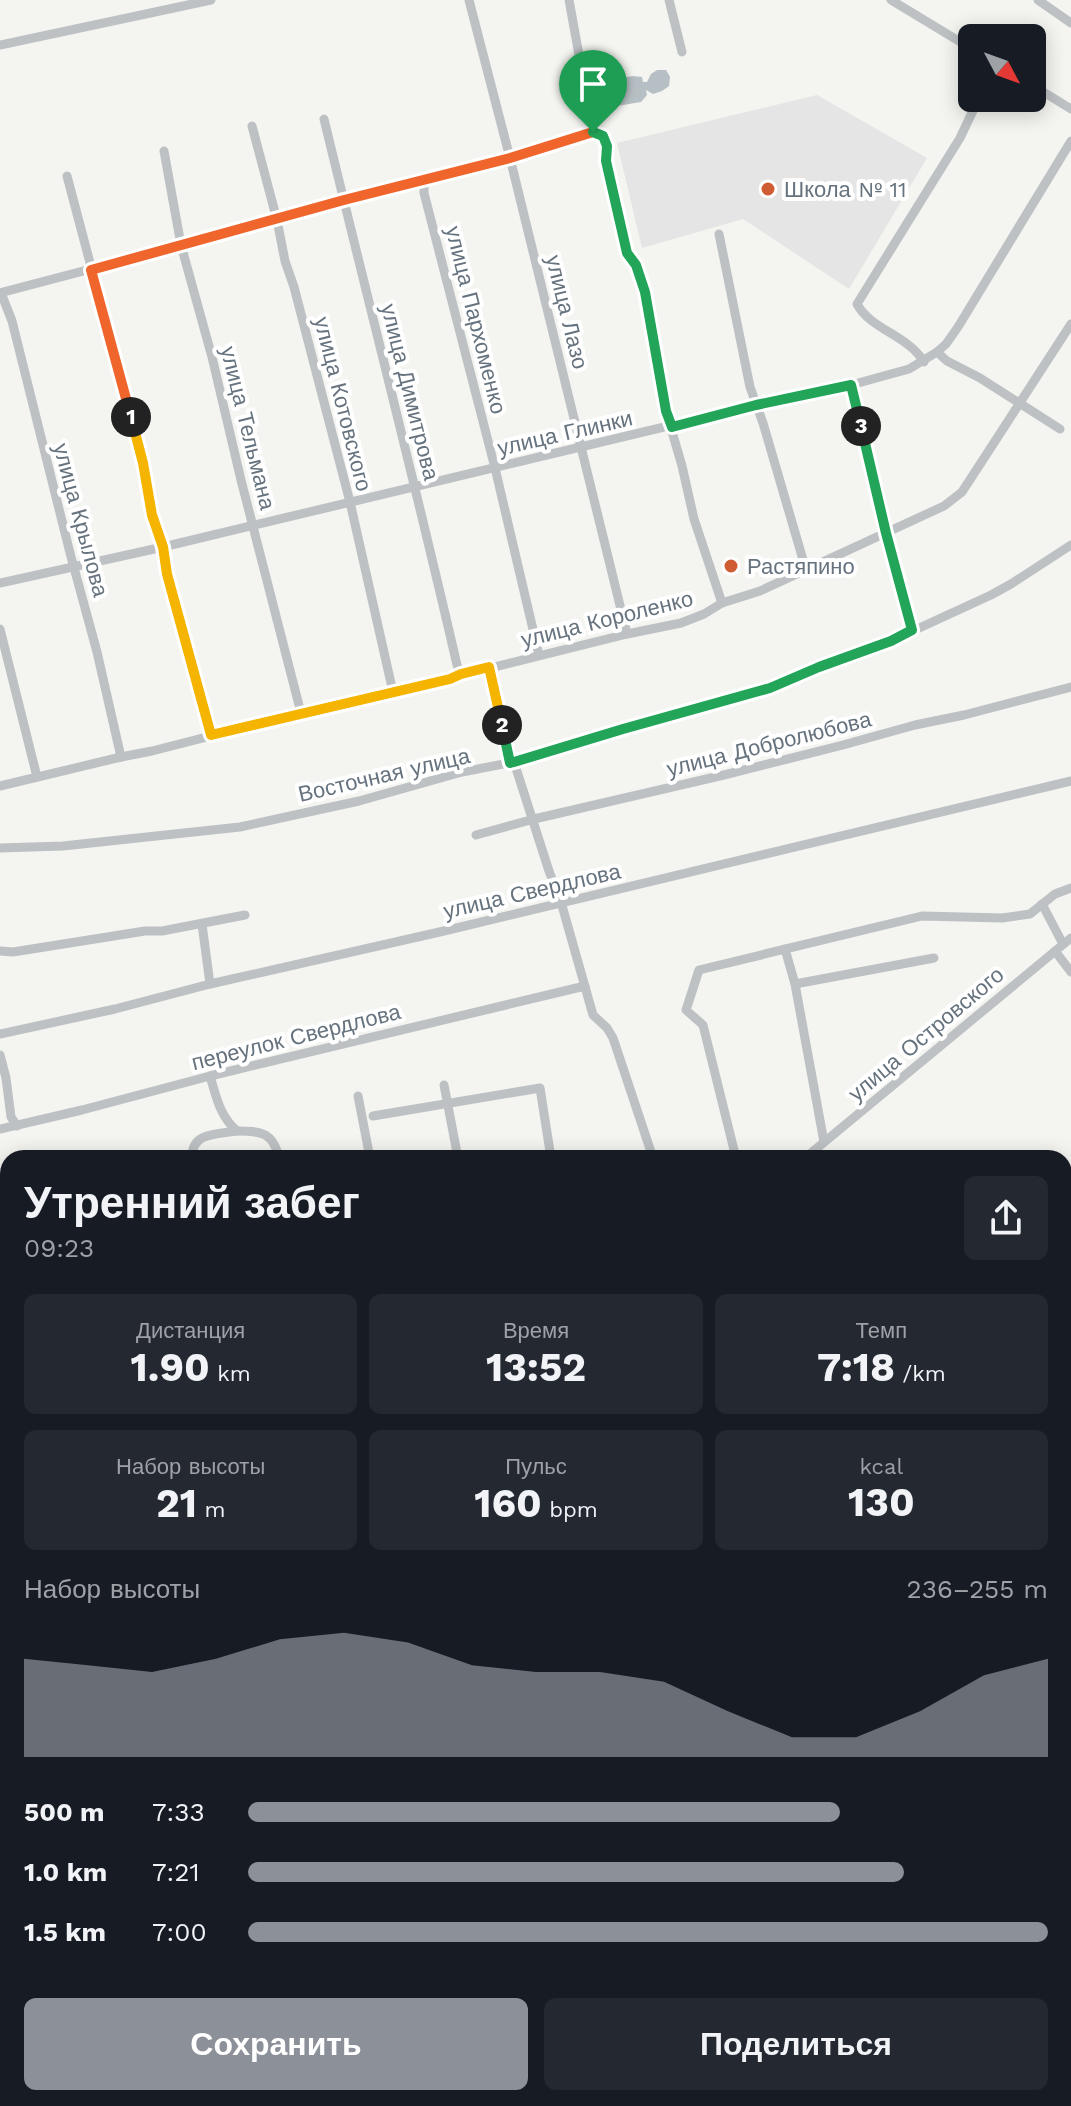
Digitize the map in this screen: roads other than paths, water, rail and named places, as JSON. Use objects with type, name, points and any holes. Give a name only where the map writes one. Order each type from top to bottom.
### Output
[{"type":"street","points":[[0,45],[211,0]]},
{"type":"street","name":"улица Лазо","points":[[469,0],[627,634]]},
{"type":"street","points":[[569,0],[593,132]]},
{"type":"street","points":[[669,0],[682,52]]},
{"type":"street","points":[[891,0],[958,41]]},
{"type":"street","points":[[1038,0],[1071,23]]},
{"type":"street","points":[[1046,94],[1071,109]]},
{"type":"street","points":[[924,362],[916,349],[865,315],[857,304],[960,138],[972,112]]},
{"type":"street","name":"улица Димитрова","points":[[324,119],[461,674]]},
{"type":"street","name":"улица Котовского","points":[[252,126],[350,502],[393,692]]},
{"type":"street","points":[[1,293],[510,158],[593,132],[603,136],[627,253],[636,265],[645,292],[666,411],[694,519],[722,603]]},
{"type":"street","name":"улица Глинки","points":[[0,583],[895,374],[924,362],[946,344],[1071,141]]},
{"type":"street","name":"улица Тельмана","points":[[164,151],[181,245],[301,713]]},
{"type":"street","points":[[67,176],[133,425],[167,574],[211,735]]},
{"type":"street","name":"улица Пархоменко","points":[[424,180],[424,193],[495,468],[539,655]]},
{"type":"street","points":[[719,234],[750,387],[806,570]]},
{"type":"street","name":"улица Крылова","points":[[1,293],[12,321],[121,757]]},
{"type":"street","name":"улица Короленко","points":[[0,786],[681,623],[722,603],[760,591],[944,506],[962,492],[1070,327]]},
{"type":"street","points":[[937,352],[1060,429]]},
{"type":"street","points":[[851,385],[912,630]]},
{"type":"street","name":"Восточная улица","points":[[0,848],[63,846],[240,827],[512,762],[770,688],[891,641],[991,595],[1071,545]]},
{"type":"street","points":[[0,629],[37,777]]},
{"type":"street","points":[[489,667],[512,762],[561,902],[593,1015],[613,1038],[650,1150]]},
{"type":"street","name":"улица Добролюбова","points":[[476,835],[1071,687]]},
{"type":"street","name":"улица Свердлова","points":[[0,1034],[1071,781]]},
{"type":"street","points":[[734,1150],[703,1025],[686,1010],[699,970],[922,916],[1002,918],[1030,914],[1055,894],[1071,888]]},
{"type":"street","points":[[1042,904],[1063,944],[1071,972]]},
{"type":"street","points":[[0,951],[13,952],[245,915]]},
{"type":"street","points":[[202,924],[210,984]]},
{"type":"street","name":"улица Островского","points":[[814,1150],[1063,944]]},
{"type":"street","points":[[785,949],[795,984],[824,1142]]},
{"type":"street","points":[[795,984],[934,958]]},
{"type":"street","name":"переулок Свердлова","points":[[0,1129],[585,986]]},
{"type":"street","points":[[0,1055],[11,1117],[17,1126]]},
{"type":"street","points":[[210,1076],[222,1113],[237,1131]]},
{"type":"street","points":[[444,1085],[456,1150]]},
{"type":"street","points":[[373,1116],[540,1088],[550,1150]]},
{"type":"street","points":[[358,1096],[368,1150]]},
{"type":"street","points":[[192,1150],[198,1140],[237,1131],[255,1131],[268,1136],[278,1150]]},
{"type":"place","name":"Школа № 11","points":[[768,189]]},
{"type":"place","name":"Растяпино","points":[[731,566]]}]
